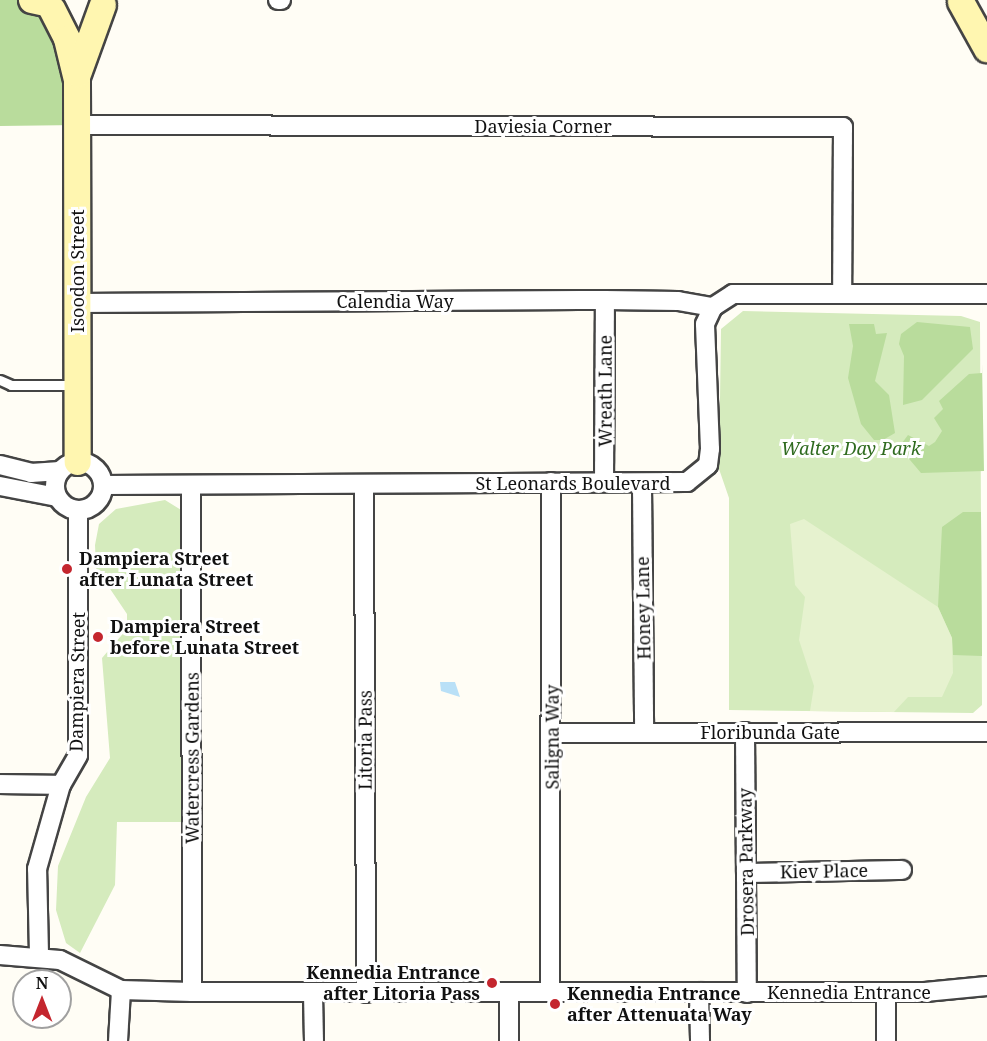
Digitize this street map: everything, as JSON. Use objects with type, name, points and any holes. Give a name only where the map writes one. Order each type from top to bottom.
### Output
[{"type":"street","points":[[960,1],[987,5]]},
{"type":"street","points":[[960,1],[987,49]]},
{"type":"street","points":[[43,3],[78,15],[106,3]]},
{"type":"street","name":"Isoodon Street","points":[[43,3],[67,39],[77,80],[76,385],[69,466]]},
{"type":"street","name":"Isoodon Street","points":[[77,80],[86,40],[106,3]]},
{"type":"street","name":"Daviesia Corner","points":[[78,125],[843,128],[842,292]]},
{"type":"street","points":[[713,308],[733,294],[842,292],[987,294]]},
{"type":"street","name":"Calendia Way","points":[[77,303],[605,300],[678,301],[713,308]]},
{"type":"street","name":"Wreath Lane","points":[[604,482],[605,300]]},
{"type":"street","name":"St Leonards Boulevard","points":[[103,485],[364,486],[604,482],[642,485],[687,482],[708,465],[705,324],[713,308]]},
{"type":"street","points":[[0,465],[31,473],[69,466],[95,468],[103,485],[98,502],[78,510],[57,497],[0,486]]},
{"type":"street","points":[[57,497],[54,484],[69,466]]},
{"type":"street","name":"Saligna Way","points":[[550,991],[553,733],[551,482]]},
{"type":"street","name":"Honey Lane","points":[[642,485],[644,732]]},
{"type":"street","name":"Litoria Pass","points":[[364,486],[366,993]]},
{"type":"street","name":"Watercress Gardens","points":[[191,487],[192,992]]},
{"type":"street","name":"Dampiera Street","points":[[39,954],[37,869],[61,784],[78,754],[78,510]]},
{"type":"street","name":"Drosera Parkway","points":[[745,732],[747,993]]},
{"type":"street","name":"Floribunda Gate","points":[[553,733],[987,732]]},
{"type":"street","points":[[0,784],[61,784]]},
{"type":"street","name":"Kiev Place","points":[[746,873],[902,870]]},
{"type":"street","points":[[0,955],[39,954]]},
{"type":"street","name":"Kennedia Entrance","points":[[39,954],[121,990],[313,994],[509,994],[550,991],[747,993],[886,992],[986,985]]},
{"type":"street","points":[[118,1041],[121,990]]},
{"type":"street","points":[[699,992],[700,1041]]},
{"type":"street","points":[[886,992],[886,1041]]},
{"type":"street","points":[[313,994],[314,1041]]},
{"type":"street","points":[[509,994],[509,1041]]},
{"type":"lane","points":[[0,380],[11,385],[76,385]]},
{"type":"green space","points":[[0,0],[25,0],[60,13],[78,125],[0,126]]},
{"type":"green space","name":"Walter Day Park","points":[[743,311],[961,316],[980,322],[982,705],[973,713],[729,710],[729,498],[719,469],[721,329]]},
{"type":"green space","points":[[917,322],[970,327],[973,349],[922,400],[903,405],[904,356],[899,344],[901,334]]},
{"type":"green space","points":[[849,324],[874,324],[876,334],[887,333],[875,381],[889,395],[895,433],[883,440],[874,440],[861,424],[848,378],[853,346]]},
{"type":"green space","points":[[982,363],[984,471],[921,473],[899,447],[908,435],[929,446],[935,442],[942,431],[934,418],[943,409],[939,401],[969,374],[982,373]]},
{"type":"green space","points":[[165,500],[186,513],[188,761],[182,761],[181,822],[117,822],[115,885],[80,953],[66,943],[56,910],[58,866],[86,797],[110,758],[102,658],[127,629],[127,614],[96,568],[95,545],[99,524],[116,509]]},
{"type":"green space","points":[[963,512],[981,512],[982,656],[953,655],[952,638],[938,607],[942,527]]},
{"type":"green space","points":[[804,519],[938,607],[952,638],[953,673],[942,697],[908,697],[894,712],[810,711],[814,686],[799,640],[805,597],[795,585],[790,524]]},
{"type":"water","points":[[440,682],[455,682],[460,697],[441,691]]},
{"type":"place","name":"Dampiera Street after Lunata Street","points":[[67,569]]},
{"type":"place","name":"Dampiera Street before Lunata Street","points":[[98,637]]},
{"type":"place","name":"Kennedia Entrance after Litoria Pass","points":[[492,983]]},
{"type":"place","name":"Kennedia Entrance after Attenuata Way","points":[[555,1004]]}]
